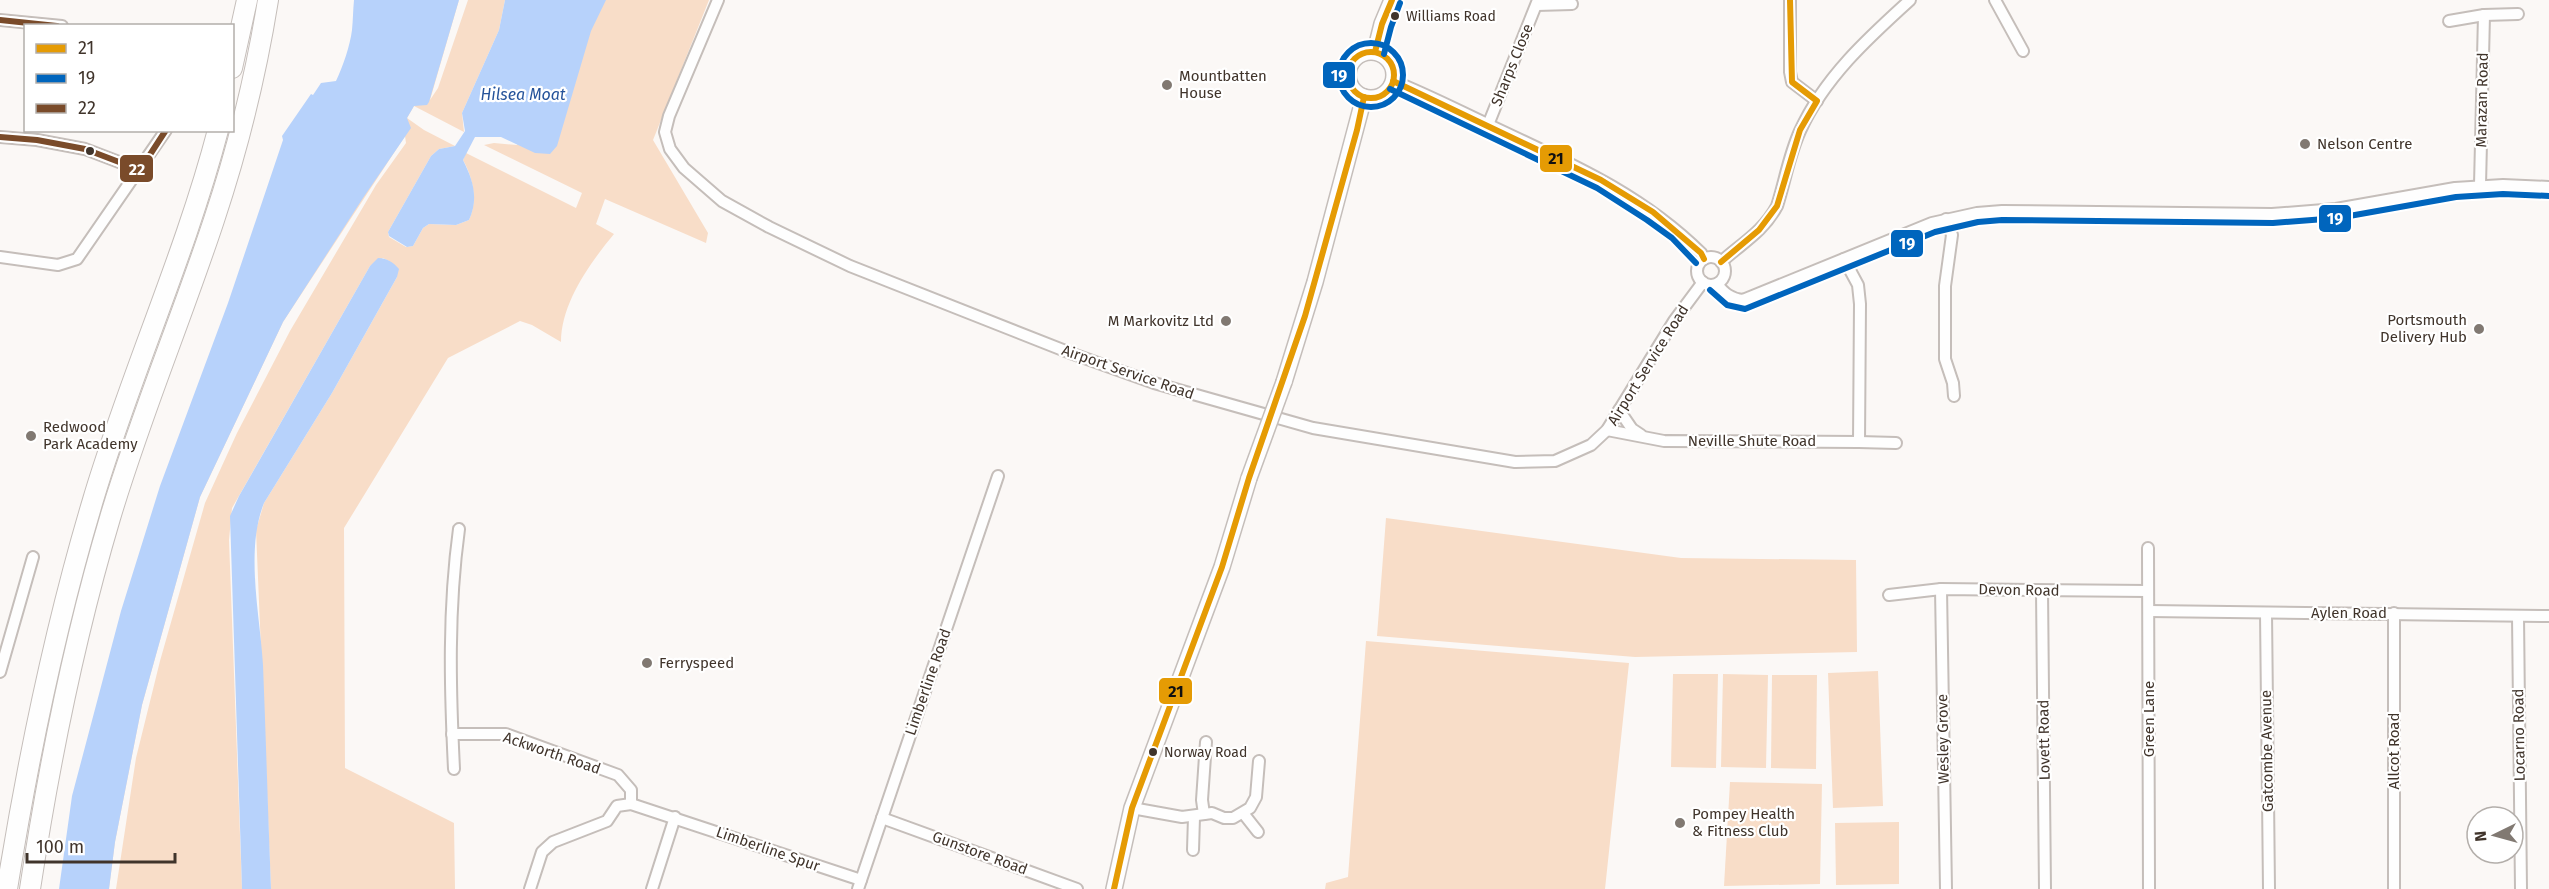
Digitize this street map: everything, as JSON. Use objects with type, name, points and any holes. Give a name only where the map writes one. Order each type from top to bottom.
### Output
[{"type":"highway","points":[[234,60],[247,0]]},
{"type":"highway","points":[[30,889],[43,804],[71,672],[108,528],[164,356],[214,221],[239,138],[268,0]]},
{"type":"highway","points":[[7,889],[21,800],[50,663],[93,499],[217,132]]},
{"type":"street","name":"Airport Service Road","points":[[718,0],[669,116],[666,132],[670,149],[684,168],[722,201],[769,227],[850,266],[1073,354],[1154,383],[1313,428],[1515,462],[1555,461],[1591,445],[1607,430],[1674,321],[1702,282]]},
{"type":"street","points":[[1375,52],[1382,24],[1392,0]]},
{"type":"street","points":[[1790,0],[1792,82],[1817,101]]},
{"type":"street","points":[[1721,262],[1753,238],[1772,216],[1800,130],[1817,101],[1864,42],[1910,0]]},
{"type":"street","points":[[1995,0],[2023,51]]},
{"type":"street","name":"Sharps Close","points":[[1488,125],[1537,2],[1572,4]]},
{"type":"street","points":[[2449,21],[2484,15],[2518,14]]},
{"type":"street","name":"Marazan Road","points":[[2480,185],[2484,15]]},
{"type":"street","points":[[0,20],[41,24]]},
{"type":"street","points":[[1375,52],[1388,59],[1392,66],[1393,81],[1390,88],[1379,97],[1364,97],[1352,88],[1348,81],[1349,67],[1362,53],[1375,52]]},
{"type":"street","points":[[1393,81],[1426,93],[1488,125],[1579,167],[1633,197],[1679,232],[1701,253],[1704,259]]},
{"type":"street","points":[[1114,889],[1132,808],[1222,567],[1249,478],[1284,382],[1315,282],[1364,97]]},
{"type":"street","points":[[0,257],[58,265],[77,259],[165,132]]},
{"type":"street","points":[[0,137],[37,140],[85,149],[140,170]]},
{"type":"street","points":[[1717,284],[1723,292],[1735,300],[1743,300],[1946,219],[2002,211],[2272,214],[2336,209],[2480,185],[2549,187]]},
{"type":"street","points":[[1946,219],[1952,235],[1945,286],[1944,352],[1953,383],[1954,396]]},
{"type":"street","points":[[1711,257],[1721,262],[1724,274],[1717,284],[1709,285],[1702,282],[1697,272],[1704,259],[1711,257]]},
{"type":"street","points":[[1844,259],[1858,285],[1860,304],[1859,442]]},
{"type":"street","points":[[1619,410],[1632,429],[1644,437]]},
{"type":"street","name":"Neville Shute Road","points":[[1607,430],[1664,441],[1896,443]]},
{"type":"street","name":"Limberline Road","points":[[860,885],[998,476]]},
{"type":"street","points":[[453,769],[449,666],[451,595],[459,529]]},
{"type":"street","name":"Green Lane","points":[[2148,548],[2149,889]]},
{"type":"street","points":[[0,672],[33,557]]},
{"type":"street","name":"Devon Road","points":[[1889,595],[1941,589],[2148,591]]},
{"type":"street","name":"Wesley Grove","points":[[1941,589],[1946,889]]},
{"type":"street","name":"Lovett Road","points":[[2042,591],[2045,889]]},
{"type":"street","name":"Aylen Road","points":[[2149,611],[2549,616]]},
{"type":"street","name":"Gatcombe Avenue","points":[[2266,613],[2270,889]]},
{"type":"street","name":"Allcot Road","points":[[2394,613],[2394,889]]},
{"type":"street","name":"Locarno Road","points":[[2518,616],[2521,889]]},
{"type":"street","name":"Ackworth Road","points":[[452,734],[506,734],[618,775],[631,790],[631,804]]},
{"type":"street","points":[[1193,850],[1202,800],[1206,742]]},
{"type":"street","points":[[1132,808],[1199,815],[1212,813],[1224,818],[1233,818],[1250,808],[1256,797],[1259,761]]},
{"type":"street","points":[[530,889],[542,852],[552,842],[607,820],[617,806],[631,804]]},
{"type":"street","name":"Limberline Spur","points":[[631,804],[675,817],[860,885]]},
{"type":"street","points":[[1243,813],[1258,832]]},
{"type":"street","points":[[652,889],[675,817]]},
{"type":"street","name":"Gunstore Road","points":[[882,818],[1077,889]]},
{"type":"shaded area","points":[[459,0],[430,100],[438,88],[468,0],[505,0],[499,30],[462,113],[464,132],[414,106],[407,118],[455,146],[439,149],[431,156],[388,232],[389,237],[406,247],[413,246],[423,228],[429,224],[456,225],[469,220],[474,197],[472,182],[463,160],[466,153],[576,208],[582,193],[484,145],[494,143],[517,145],[576,0],[709,0],[653,140],[708,233],[706,243],[605,199],[596,224],[614,234],[578,284],[571,298],[562,327],[561,342],[532,325],[520,321],[448,358],[344,528],[345,768],[454,823],[455,889],[271,889],[256,530],[264,503],[332,393],[397,277],[389,261],[383,258],[370,266],[232,508],[229,540],[242,889],[116,889],[136,758],[160,661],[205,503],[237,433],[290,331],[376,185],[406,143],[405,136],[283,322],[200,497],[142,705],[115,842],[109,889],[95,889],[188,490]]},
{"type":"shaded area","points":[[1386,518],[1681,558],[1856,560],[1857,652],[1635,657],[1377,636]]},
{"type":"shaded area","points":[[1366,641],[1629,663],[1605,889],[1325,889],[1326,883],[1348,877]]},
{"type":"shaded area","points":[[1878,671],[1883,806],[1833,808],[1828,673]]},
{"type":"shaded area","points":[[1673,674],[1718,674],[1716,768],[1671,767]]},
{"type":"shaded area","points":[[1723,674],[1768,675],[1766,768],[1721,767]]},
{"type":"shaded area","points":[[1772,675],[1817,675],[1816,769],[1771,768]]},
{"type":"shaded area","points":[[1730,782],[1822,784],[1820,884],[1724,886]]},
{"type":"shaded area","points":[[1899,822],[1899,884],[1836,885],[1835,823]]},
{"type":"water","points":[[354,0],[459,0],[429,102],[427,105],[414,106],[407,118],[411,128],[283,322],[200,497],[142,705],[115,842],[109,889],[59,889],[72,796],[121,611],[160,486],[228,303],[283,140],[282,136],[321,83],[336,81],[350,43]]},
{"type":"water","name":"Hilsea Moat","points":[[505,0],[606,0],[591,31],[557,146],[550,154],[535,153],[501,137],[475,137],[463,160],[474,189],[474,204],[469,220],[456,225],[429,224],[423,228],[413,246],[407,247],[389,236],[388,232],[431,156],[439,149],[455,146],[465,131],[462,113],[499,30]]},
{"type":"water","points":[[378,258],[392,262],[399,269],[397,277],[332,393],[264,503],[258,522],[255,541],[255,583],[263,665],[271,889],[242,889],[230,516],[239,496],[370,266]]},
{"type":"transit line","name":"21","points":[[1375,52],[1382,24],[1392,0]]},
{"type":"transit line","name":"21","points":[[1721,262],[1759,230],[1777,206],[1800,130],[1817,101],[1792,82],[1790,0]]},
{"type":"transit line","name":"19","points":[[1384,54],[1400,3]]},
{"type":"transit line","name":"22","points":[[0,20],[38,24]]},
{"type":"transit line","name":"19","points":[[1371,43],[1383,45],[1394,52],[1401,63],[1403,75],[1401,87],[1394,98],[1383,105],[1371,107],[1359,105],[1348,98],[1341,87],[1339,75],[1341,63],[1348,52],[1359,45],[1371,43]]},
{"type":"transit line","name":"21","points":[[1371,52],[1387,59],[1394,75],[1387,91],[1371,98],[1355,91],[1348,75],[1355,59],[1371,52]]},
{"type":"transit line","name":"21","points":[[1393,81],[1601,180],[1653,212],[1701,253],[1704,259]]},
{"type":"transit line","name":"19","points":[[1390,89],[1597,188],[1672,238],[1696,263]]},
{"type":"transit line","name":"21","points":[[1114,889],[1132,808],[1222,567],[1249,478],[1305,316],[1357,130],[1364,97]]},
{"type":"transit line","name":"22","points":[[0,137],[37,140],[85,149],[140,170],[165,132]]},
{"type":"transit line","name":"19","points":[[1710,290],[1727,305],[1745,309],[1935,232],[1978,222],[2002,220],[2273,223],[2338,218],[2456,197],[2503,194],[2549,196]]},
{"type":"place","name":"Williams Road","points":[[1395,16]]},
{"type":"place","name":"Mountbatten House","points":[[1167,85]]},
{"type":"place","name":"Nelson Centre","points":[[2305,144]]},
{"type":"place","name":"M Markovitz Ltd","points":[[1226,321]]},
{"type":"place","name":"Portsmouth Delivery Hub","points":[[2479,329]]},
{"type":"place","name":"Redwood Park Academy","points":[[31,436]]},
{"type":"place","name":"Ferryspeed","points":[[647,663]]},
{"type":"place","name":"Norway Road","points":[[1153,752]]},
{"type":"place","name":"Pompey Health & Fitness Club","points":[[1680,823]]}]
